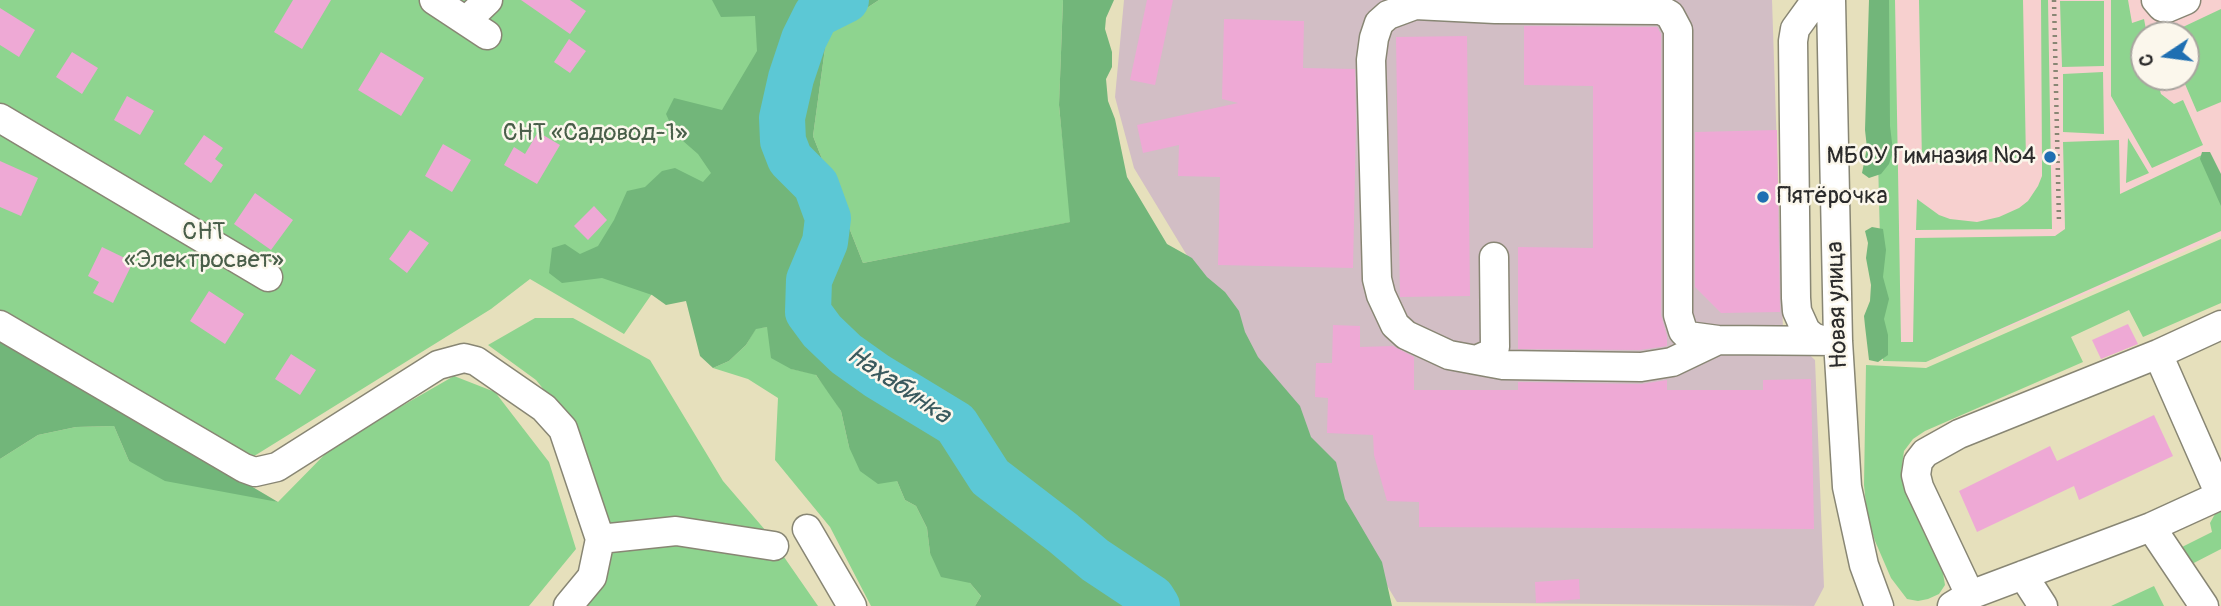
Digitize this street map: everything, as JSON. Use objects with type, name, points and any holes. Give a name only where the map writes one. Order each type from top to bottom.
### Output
[{"type":"street","points":[[434,0],[477,27],[488,0]]},
{"type":"street","points":[[1378,0],[1415,5],[1495,9],[1661,10],[1670,15],[1678,30],[1679,324],[1688,336],[1718,340],[1831,341]]},
{"type":"street","points":[[1816,0],[1795,29],[1793,41],[1796,298],[1797,311],[1806,331],[1813,337],[1831,341]]},
{"type":"street","name":"Новая улица","points":[[1831,0],[1831,341],[1847,487],[1864,565],[1879,606]]},
{"type":"street","points":[[2156,0],[2162,7],[2167,8],[2186,0]]},
{"type":"street","points":[[1415,5],[1388,15],[1379,23],[1371,60],[1377,279],[1387,313],[1395,325],[1406,335],[1448,355],[1503,365],[1641,367],[1672,362],[1718,340]]},
{"type":"street","points":[[0,118],[268,277]]},
{"type":"street","points":[[1476,360],[1492,353],[1495,346],[1494,257]]},
{"type":"street","points":[[0,325],[244,468],[256,472],[277,467],[438,365],[464,358],[476,362],[544,408],[563,429],[600,540],[592,577],[568,606]]},
{"type":"street","points":[[2158,354],[2221,495],[2151,527],[1961,600],[1916,475],[1918,462],[1925,453],[1959,434],[2158,354],[2221,325]]},
{"type":"street","points":[[2151,527],[2204,606]]},
{"type":"street","points":[[807,529],[852,606]]},
{"type":"street","points":[[600,540],[676,531],[774,546]]},
{"type":"street","points":[[2023,575],[2043,606]]},
{"type":"path","points":[[2054,0],[2059,222]]},
{"type":"shaded area","points":[[1124,0],[1772,0],[1783,330],[1815,360],[1824,587],[1814,606],[1397,602],[1134,168],[1115,97]]},
{"type":"shaded area","name":"МБОУ Гимназия №4","points":[[1874,0],[2221,0],[2221,236],[1926,362],[1883,361]]},
{"type":"green space","points":[[0,0],[802,0],[747,157],[624,334],[530,279],[491,309],[251,458],[0,314]]},
{"type":"green space","points":[[712,0],[879,0],[827,34],[813,136],[863,263],[1070,222],[1059,105],[1063,0],[1114,0],[1106,18],[1105,29],[1112,52],[1112,67],[1106,79],[1108,101],[1115,119],[1127,177],[1167,244],[1192,258],[1207,277],[1225,292],[1239,311],[1245,332],[1258,357],[1300,406],[1311,437],[1336,462],[1345,499],[1382,562],[1392,606],[975,606],[981,596],[970,583],[941,577],[930,553],[927,528],[916,506],[905,500],[897,481],[878,484],[860,471],[849,447],[841,411],[816,375],[791,369],[771,358],[767,327],[756,329],[746,345],[729,361],[713,368],[700,356],[686,301],[666,305],[652,295],[602,278],[562,283],[549,273],[552,248],[565,244],[580,254],[598,246],[627,191],[645,187],[662,171],[675,168],[703,182],[711,173],[698,154],[675,134],[666,114],[674,98],[722,110],[757,51],[755,16],[721,17]]},
{"type":"green space","points":[[879,0],[1063,0],[1059,106],[1071,222],[863,263],[813,136],[827,34]]},
{"type":"green space","points":[[1869,0],[1889,0],[1890,126],[1893,151],[1889,164],[1881,174],[1869,178],[1862,173],[1867,148],[1865,130]]},
{"type":"green space","points":[[1874,0],[1895,0],[1901,342],[1913,342],[1915,238],[2055,236],[2065,229],[2063,142],[2119,140],[2120,194],[2204,154],[2221,193],[2221,231],[1926,362],[1883,361]]},
{"type":"green space","points":[[1919,0],[2023,0],[2026,161],[1922,163]]},
{"type":"green space","points":[[2041,0],[2048,0],[2052,229],[1916,230],[1917,199],[1939,215],[1977,222],[1999,217],[2019,208],[2028,201],[2038,186],[2042,176]]},
{"type":"green space","points":[[2111,0],[2128,0],[2132,21],[2130,91],[2160,91],[2174,104],[2183,100],[2203,145],[2152,168],[2111,96]]},
{"type":"green space","points":[[2060,1],[2104,1],[2104,66],[2062,67]]},
{"type":"green space","points":[[2221,9],[2221,102],[2197,112],[2188,91],[2200,91],[2200,21],[2196,21]]},
{"type":"green space","points":[[2103,72],[2104,134],[2063,132],[2063,74]]},
{"type":"green space","points":[[2128,138],[2149,173],[2126,183]]},
{"type":"green space","points":[[2202,152],[2210,152],[2221,174],[2221,206],[2200,159]]},
{"type":"green space","points":[[1872,227],[1883,229],[1886,250],[1883,277],[1889,299],[1884,319],[1888,335],[1888,355],[1878,362],[1869,360],[1864,316],[1870,301],[1871,285],[1865,231]]},
{"type":"green space","points":[[2221,239],[2221,303],[2143,337],[2129,310],[2071,337],[2083,362],[1925,431],[1913,439],[1904,451],[1901,473],[1905,488],[1942,567],[1945,585],[1939,594],[1928,599],[1907,599],[1891,578],[1867,515],[1864,485],[1866,365],[1926,368]]},
{"type":"green space","points":[[535,318],[573,318],[650,360],[723,481],[766,531],[818,606],[585,606],[603,584],[612,555],[569,421],[536,380],[488,345]]},
{"type":"green space","points":[[767,327],[792,369],[815,374],[832,396],[841,411],[849,447],[897,481],[905,500],[916,506],[927,528],[930,553],[970,583],[981,596],[975,606],[871,606],[830,527],[775,460],[778,398],[748,379],[713,368],[729,361],[746,345],[756,328]]},
{"type":"green space","points":[[0,338],[278,502],[165,481],[129,461],[114,426],[76,427],[38,435],[0,459]]},
{"type":"green space","points":[[454,376],[495,392],[549,462],[576,549],[529,606],[0,606],[0,459],[38,435],[76,427],[114,426],[129,461],[278,502],[334,445]]},
{"type":"green space","points":[[2221,511],[2221,549],[2188,566],[2176,550],[2212,532],[2210,523],[2215,514]]},
{"type":"green space","points":[[2154,586],[2164,606],[2111,606]]},
{"type":"building","points":[[293,0],[331,0],[302,49],[274,32]]},
{"type":"building","points":[[521,0],[570,0],[586,11],[570,34]]},
{"type":"building","points":[[1147,0],[1173,0],[1155,85],[1130,80]]},
{"type":"building","points":[[0,8],[35,30],[19,57],[0,45]]},
{"type":"building","points":[[1224,19],[1304,21],[1303,68],[1355,69],[1353,268],[1218,265],[1220,177],[1178,176],[1179,145],[1143,153],[1137,125],[1238,103],[1222,99]]},
{"type":"building","points":[[1524,26],[1657,27],[1661,34],[1661,315],[1667,346],[1640,350],[1518,349],[1518,247],[1593,248],[1593,86],[1524,85]]},
{"type":"building","points":[[1467,36],[1470,296],[1400,297],[1396,37]]},
{"type":"building","points":[[569,39],[586,51],[570,73],[554,62]]},
{"type":"building","points":[[72,52],[98,68],[82,94],[56,77]]},
{"type":"building","points":[[381,52],[424,78],[401,116],[358,90]]},
{"type":"building","points":[[127,96],[154,111],[140,135],[114,120]]},
{"type":"building","points":[[1777,130],[1780,312],[1721,313],[1695,287],[1695,132]]},
{"type":"building","points":[[538,132],[560,145],[537,184],[504,165],[514,147],[525,154]]},
{"type":"building","points":[[204,135],[223,148],[215,159],[223,165],[211,183],[184,164]]},
{"type":"building","points":[[443,144],[471,160],[452,192],[425,176]]},
{"type":"building","points":[[0,161],[38,178],[21,216],[0,207]]},
{"type":"building","points":[[255,193],[293,220],[271,250],[234,224]]},
{"type":"building","points":[[594,206],[607,220],[588,240],[574,226]]},
{"type":"building","points":[[410,230],[429,243],[407,273],[389,259]]},
{"type":"building","points":[[102,247],[133,262],[113,303],[93,293],[99,282],[88,276]]},
{"type":"building","points":[[209,291],[244,314],[225,344],[190,321]]},
{"type":"building","points":[[2128,324],[2138,344],[2101,359],[2092,340]]},
{"type":"building","points":[[1333,325],[1360,326],[1360,347],[1393,346],[1414,357],[1414,390],[1518,390],[1518,382],[1641,384],[1667,380],[1667,390],[1763,390],[1763,380],[1811,379],[1814,529],[1419,527],[1419,502],[1387,501],[1374,455],[1373,435],[1327,433],[1328,398],[1315,397],[1316,363],[1332,363]]},
{"type":"building","points":[[291,354],[316,370],[300,395],[275,379]]},
{"type":"building","points":[[2154,415],[2173,456],[2079,500],[2074,486],[1977,532],[1959,491],[2050,446],[2057,461]]},
{"type":"building","points":[[1579,579],[1580,599],[1536,603],[1535,582]]},
{"type":"waterway","name":"Нахабинка","points":[[846,0],[816,15],[804,39],[791,78],[782,118],[783,141],[790,159],[816,185],[828,218],[825,242],[809,280],[808,312],[822,331],[846,354],[956,424],[990,477],[1095,560],[1152,598],[1157,606]]},
{"type":"place","name":"МБОУ Гимназия №4","points":[[2050,157]]},
{"type":"place","name":"Пятёрочка","points":[[1763,197]]},
{"type":"park label","name":"СНТ «Садовод-1»","points":[[595,134]]},
{"type":"park label","name":"СНТ «Электросвет»","points":[[204,247]]}]
